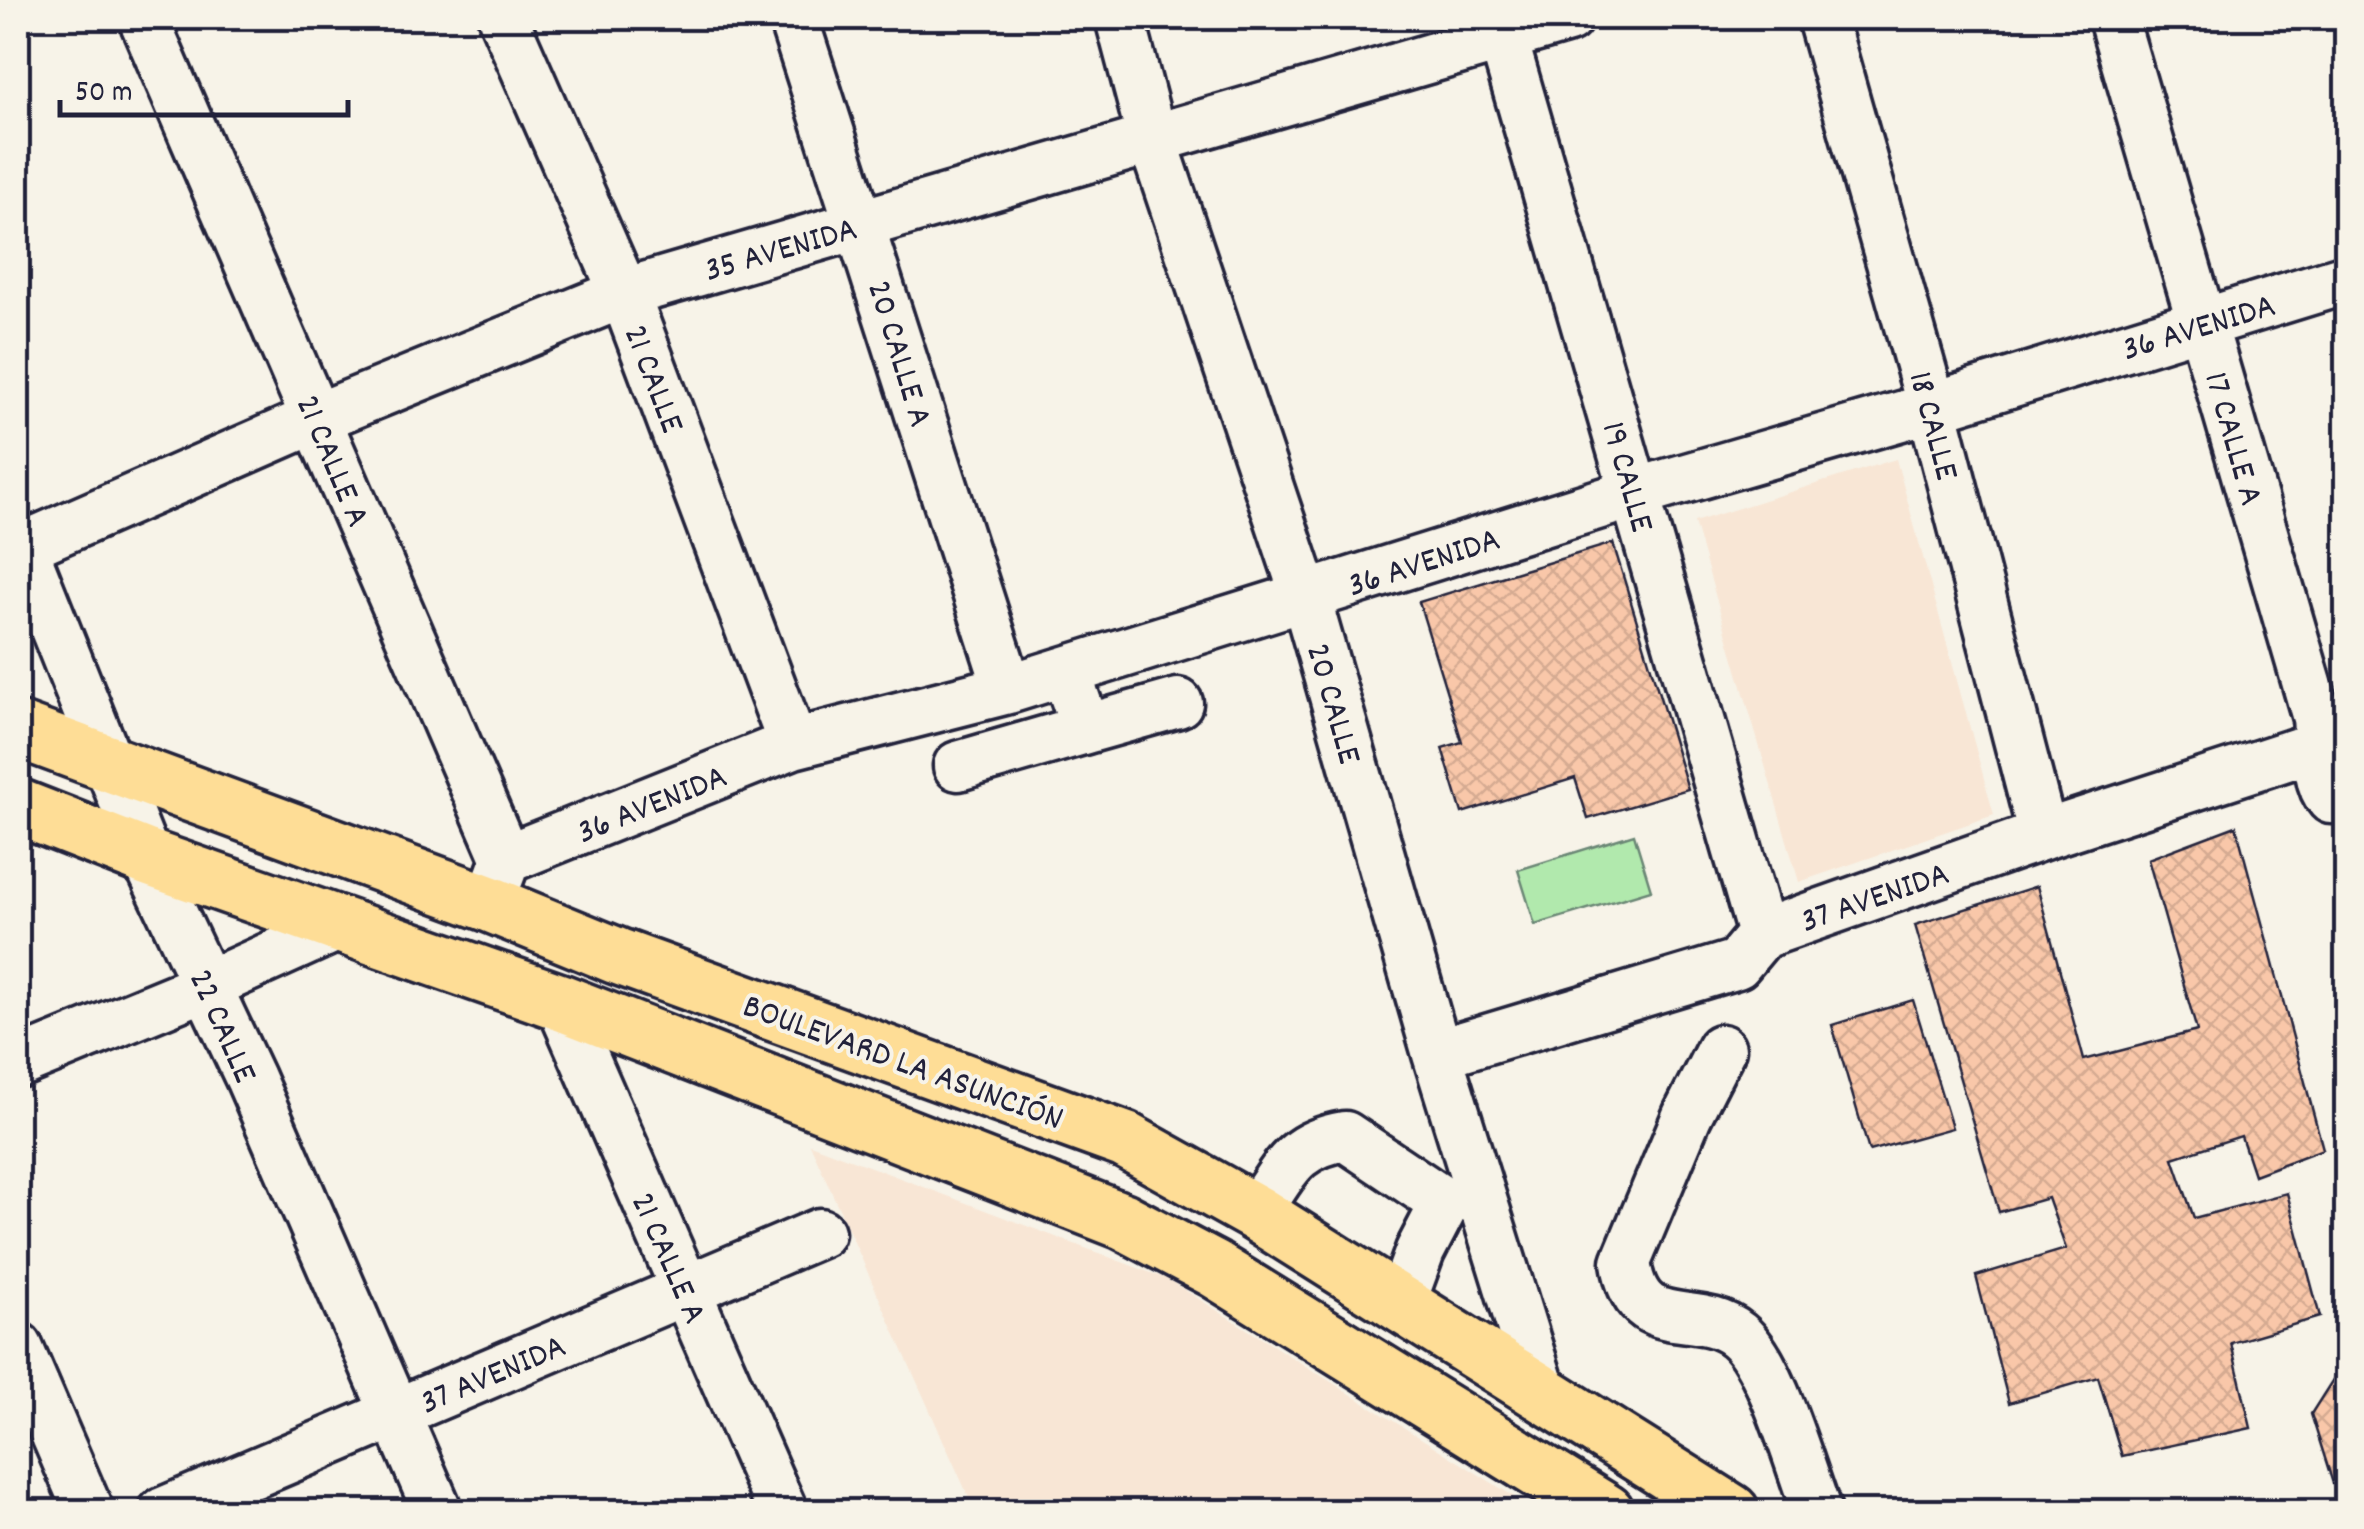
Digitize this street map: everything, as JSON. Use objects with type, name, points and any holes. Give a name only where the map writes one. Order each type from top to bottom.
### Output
[{"type":"main road","name":"BOULEVARD LA ASUNCIÓN","points":[[18,730],[109,764],[498,881],[635,962],[1126,1140],[1256,1214],[1731,1512]]},
{"type":"main road","name":"BOULEVARD LA ASUNCIÓN","points":[[18,807],[146,857],[560,1002],[1124,1221],[1214,1268],[1583,1506]]},
{"type":"street","name":"21 CALLE A","points":[[144,18],[318,418],[498,881]]},
{"type":"street","name":"21 CALLE","points":[[503,18],[624,293],[793,744]]},
{"type":"street","name":"20 CALLE A","points":[[793,18],[1008,689]]},
{"type":"street","name":"20 CALLE","points":[[1120,18],[1152,139],[1306,598],[1437,1054],[1463,1200],[1542,1393]]},
{"type":"street","name":"35 AVENIDA","points":[[19,544],[624,293],[1152,139],[1499,27],[1568,18]]},
{"type":"street","name":"18 CALLE","points":[[1822,18],[1932,407],[2043,835]]},
{"type":"street","name":"17 CALLE A","points":[[2112,18],[2317,718],[2320,776],[2331,799],[2346,797]]},
{"type":"street","name":"19 CALLE","points":[[1499,27],[1762,934]]},
{"type":"street","name":"36 AVENIDA","points":[[498,881],[793,744],[1066,672],[1634,493],[1932,407],[2346,280]]},
{"type":"street","name":"22 CALLE","points":[[19,544],[146,857],[208,984],[438,1512]]},
{"type":"street","points":[[1066,672],[1086,729]]},
{"type":"street","points":[[958,766],[1178,704]]},
{"type":"street","name":"37 AVENIDA","points":[[1437,1054],[1736,964],[1762,934],[2043,835],[2320,745]]},
{"type":"street","points":[[18,1064],[343,924]]},
{"type":"street","name":"21 CALLE A","points":[[560,1002],[782,1512]]},
{"type":"street","points":[[1721,1049],[1687,1116],[1626,1262],[1628,1280],[1637,1298],[1654,1311],[1736,1333],[1754,1352],[1817,1512]]},
{"type":"street","points":[[1256,1214],[1295,1155],[1317,1141],[1345,1136],[1463,1200],[1420,1251],[1400,1306]]},
{"type":"street","name":"37 AVENIDA","points":[[163,1512],[820,1233]]},
{"type":"street","points":[[18,1347],[88,1512]]},
{"type":"shaded area","points":[[1896,459],[1994,815],[1799,882],[1694,522]]},
{"type":"shaded area","points":[[810,1144],[1167,1279],[1537,1511],[975,1511]]},
{"type":"green space","points":[[1634,834],[1651,890],[1535,925],[1518,870]]},
{"type":"building","points":[[1613,543],[1688,789],[1588,819],[1575,778],[1462,813],[1442,748],[1462,742],[1419,602]]},
{"type":"building","points":[[2236,826],[2323,1149],[2254,1175],[2241,1136],[2173,1158],[2194,1218],[2287,1193],[2320,1317],[2231,1343],[2251,1428],[2122,1456],[2098,1377],[2009,1403],[1976,1276],[2066,1249],[2048,1198],[1999,1212],[1915,925],[2037,886],[2084,1060],[2197,1031],[2148,859]]},
{"type":"building","points":[[1913,1000],[1952,1128],[1869,1151],[1832,1025]]},
{"type":"building","points":[[2346,1359],[2346,1512],[2342,1512],[2311,1414]]}]
